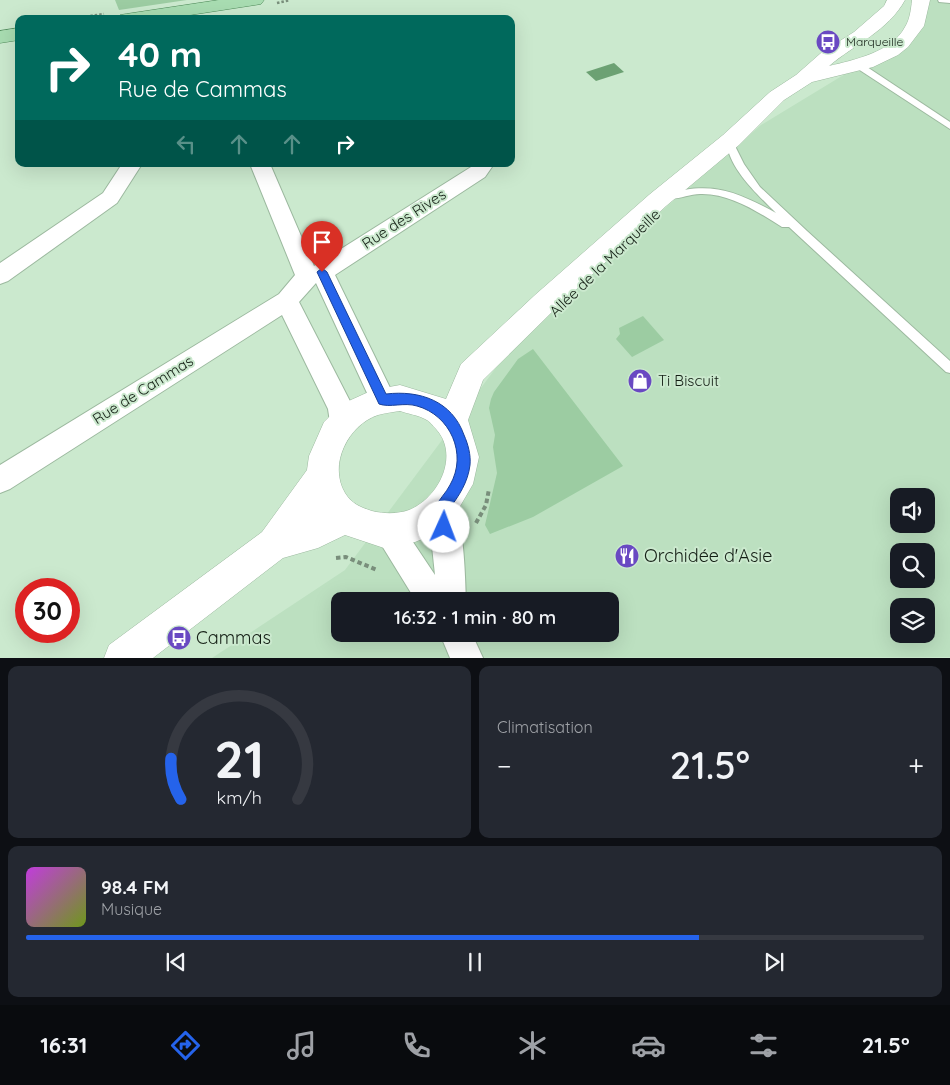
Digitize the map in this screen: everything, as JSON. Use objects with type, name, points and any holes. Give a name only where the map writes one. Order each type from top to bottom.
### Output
[{"type":"main road","points":[[153,15],[255,0]]},
{"type":"main road","points":[[0,37],[15,35]]},
{"type":"street","name":"Allée de la Marqueille","points":[[421,402],[434,392],[471,374],[544,303],[658,200],[731,140],[777,96],[828,57],[861,36],[891,9],[896,0]]},
{"type":"street","name":"Allée de la Marqueille","points":[[803,78],[858,64],[882,55],[899,45],[912,32],[918,19],[921,0]]},
{"type":"street","points":[[0,275],[110,198],[130,167]]},
{"type":"street","points":[[261,167],[314,275],[383,400]]},
{"type":"street","name":"Rue des Rives","points":[[314,275],[478,172],[482,167]]},
{"type":"street","name":"Rue de Cammas","points":[[0,480],[286,300],[314,275]]},
{"type":"street","points":[[286,300],[341,409],[343,422]]},
{"type":"street","name":"Allée de la Marqueille","points":[[452,422],[471,374]]},
{"type":"street","points":[[400,398],[421,402],[444,412],[452,422],[460,439],[464,464],[456,488],[442,508],[419,524],[389,531],[367,529],[343,518],[330,499],[322,474],[325,452],[334,434],[343,422],[361,408],[383,400],[400,398]]},
{"type":"street","points":[[122,658],[274,544],[304,504],[322,474]]},
{"type":"street","points":[[442,508],[451,592]]},
{"type":"street","points":[[274,544],[318,531],[343,518]]},
{"type":"street","points":[[389,531],[428,592]]},
{"type":"street","points":[[460,642],[467,658]]},
{"type":"lane","points":[[942,0],[950,1]]},
{"type":"lane","points":[[858,64],[950,126]]},
{"type":"lane","points":[[731,140],[731,148],[740,165],[757,189],[803,234],[950,368]]},
{"type":"lane","points":[[658,200],[682,191],[713,190],[744,200],[803,234]]},
{"type":"path","points":[[93,15],[105,13]]},
{"type":"path","points":[[474,527],[486,505],[490,486]]},
{"type":"path","points":[[328,558],[346,557],[375,568],[381,574]]},
{"type":"shaded area","points":[[115,0],[187,0],[119,10]]},
{"type":"shaded area","points":[[925,0],[950,0],[950,657],[212,658],[345,570],[525,329],[761,125],[906,37]]},
{"type":"shaded area","points":[[614,63],[624,72],[596,81],[586,72]]},
{"type":"shaded area","points":[[643,316],[664,340],[632,357],[616,339],[620,334],[619,328]]},
{"type":"shaded area","points":[[533,349],[623,466],[533,517],[490,534],[485,525],[497,473],[493,447],[495,435],[489,408],[491,399],[518,359]]},
{"type":"place","name":"Marqueille","points":[[828,42]]},
{"type":"place","name":"Ti Biscuit","points":[[640,381]]},
{"type":"place","name":"Orchidée d'Asie","points":[[627,556]]},
{"type":"place","name":"Cammas","points":[[179,638]]},
{"type":"route","points":[[322,272],[383,400],[400,398],[415,400],[432,406],[444,412],[456,429],[462,445],[464,464],[454,493],[442,508],[444,527]]}]
